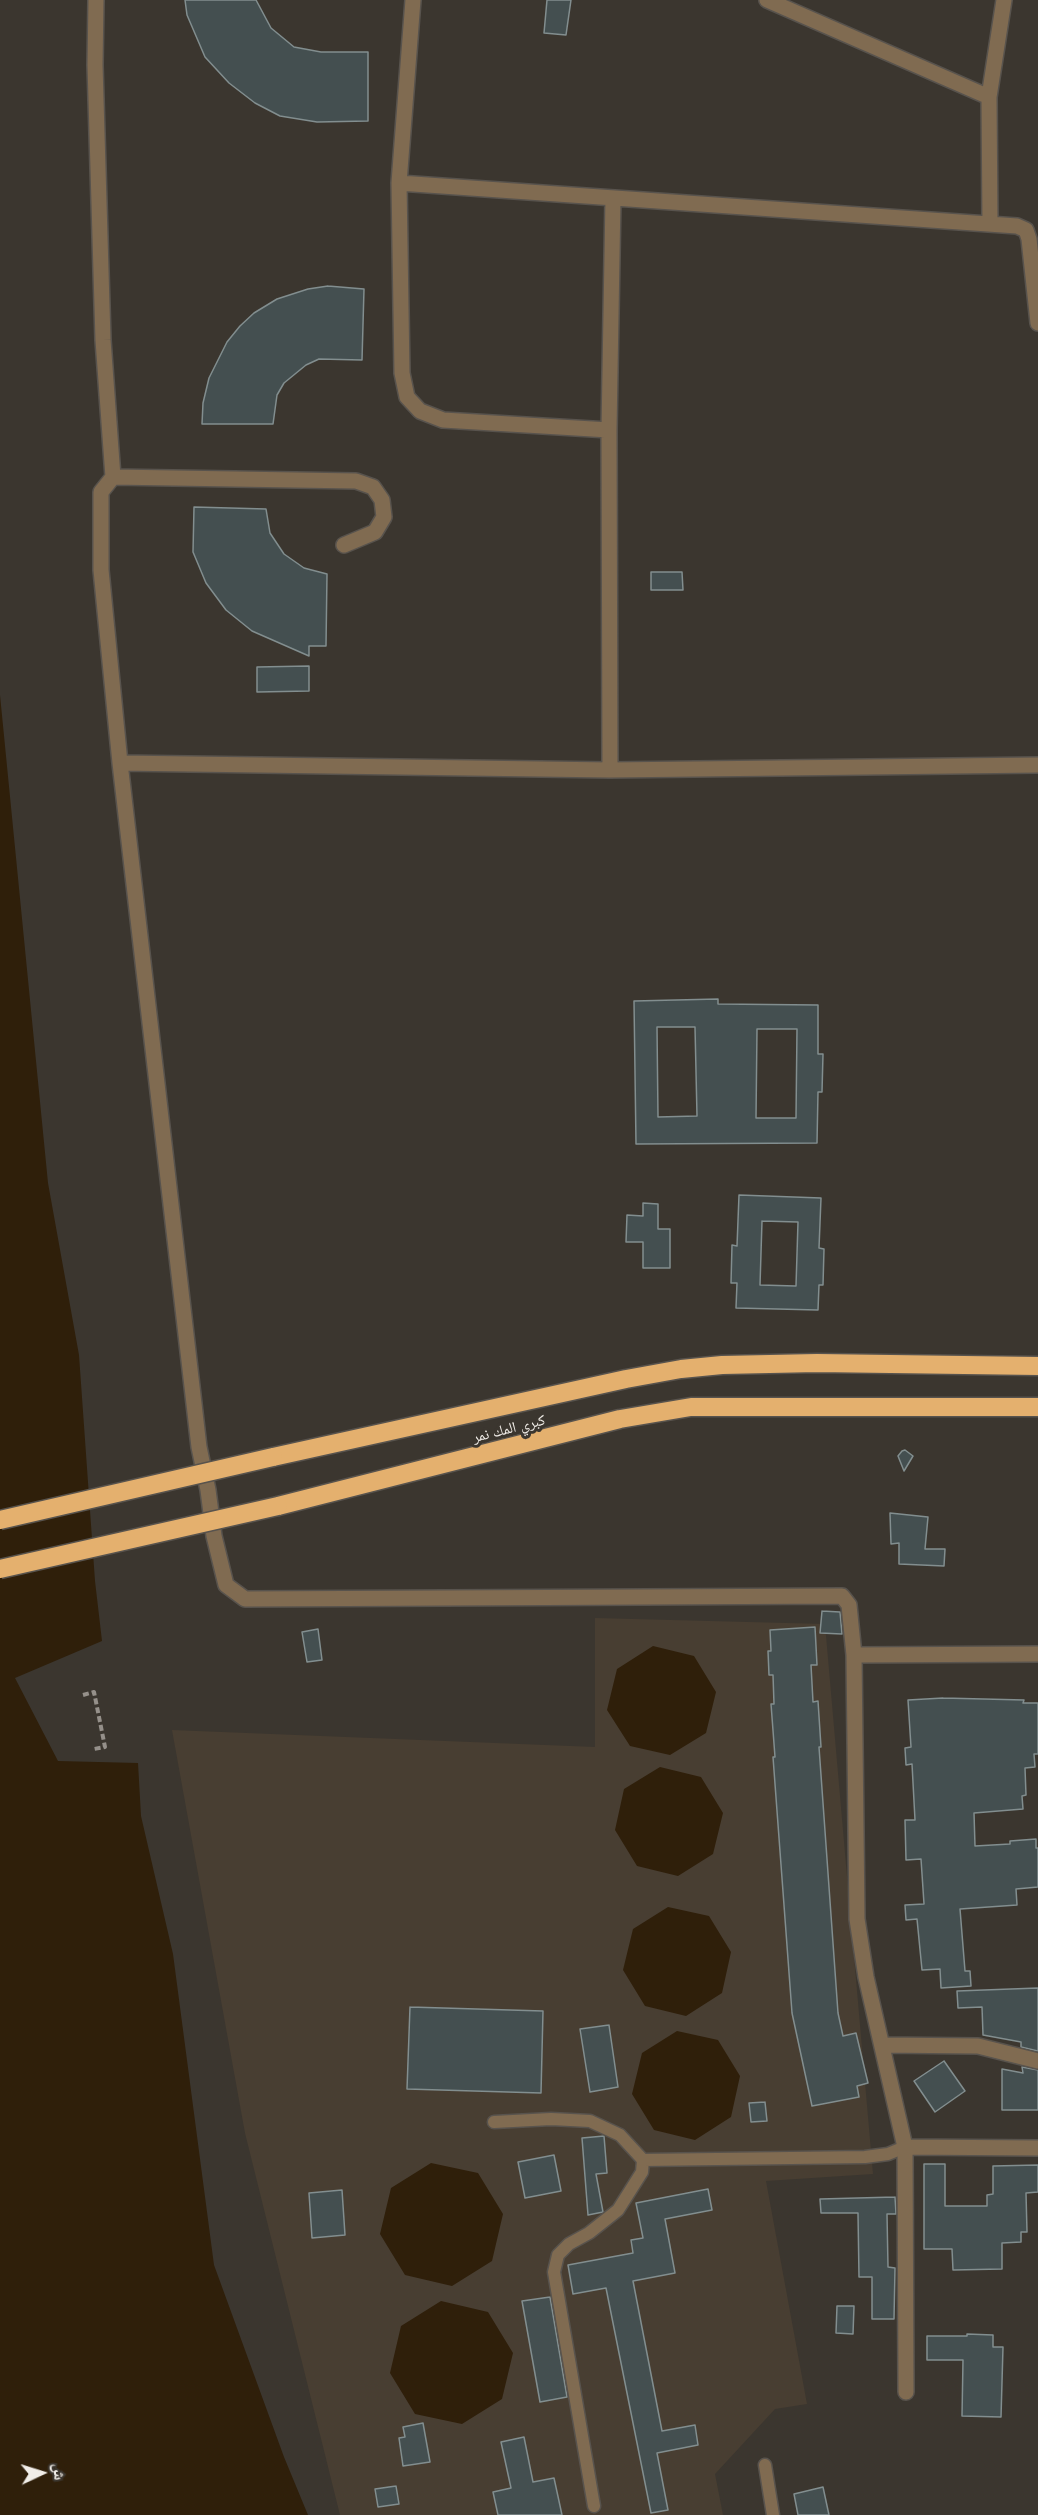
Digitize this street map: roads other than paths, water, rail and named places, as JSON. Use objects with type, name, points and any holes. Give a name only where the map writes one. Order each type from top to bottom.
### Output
[{"type":"highway","name":"كبري المك نمر","points":[[0,1520],[273,1457],[626,1379],[681,1369],[722,1365],[817,1363],[1038,1366]]},
{"type":"highway","name":"كبري المك نمر","points":[[0,1569],[92,1546],[278,1506],[620,1419],[691,1407],[1038,1407]]},
{"type":"street","points":[[96,0],[95,65],[103,340],[112,477],[101,492],[99,517],[101,570],[120,763],[199,1447],[214,1536],[226,1585],[244,1599],[842,1596],[849,1605],[854,1655],[857,1918],[866,1977],[905,2147],[906,2392]]},
{"type":"street","points":[[413,0],[399,183],[402,372],[407,397],[420,411],[443,420],[609,430]]},
{"type":"street","points":[[767,0],[989,97]]},
{"type":"street","points":[[990,224],[989,97],[1004,0]]},
{"type":"street","points":[[399,183],[1017,226],[1026,230],[1029,239],[1038,323]]},
{"type":"street","points":[[610,770],[609,430],[613,198]]},
{"type":"street","points":[[112,477],[356,481],[373,487],[382,500],[384,517],[375,532],[344,545]]},
{"type":"street","points":[[120,763],[610,770],[1038,765]]},
{"type":"street","points":[[854,1655],[1038,1654]]},
{"type":"street","points":[[882,2045],[978,2046],[1038,2061]]},
{"type":"street","points":[[905,2147],[1038,2148]]},
{"type":"lane","points":[[494,2122],[551,2119],[590,2121],[620,2135],[643,2160],[642,2172],[618,2210],[589,2233],[569,2244],[558,2255],[554,2272],[594,2506]]},
{"type":"lane","points":[[643,2160],[865,2157],[888,2154],[905,2147]]},
{"type":"lane","points":[[765,2465],[772,2515]]}]
